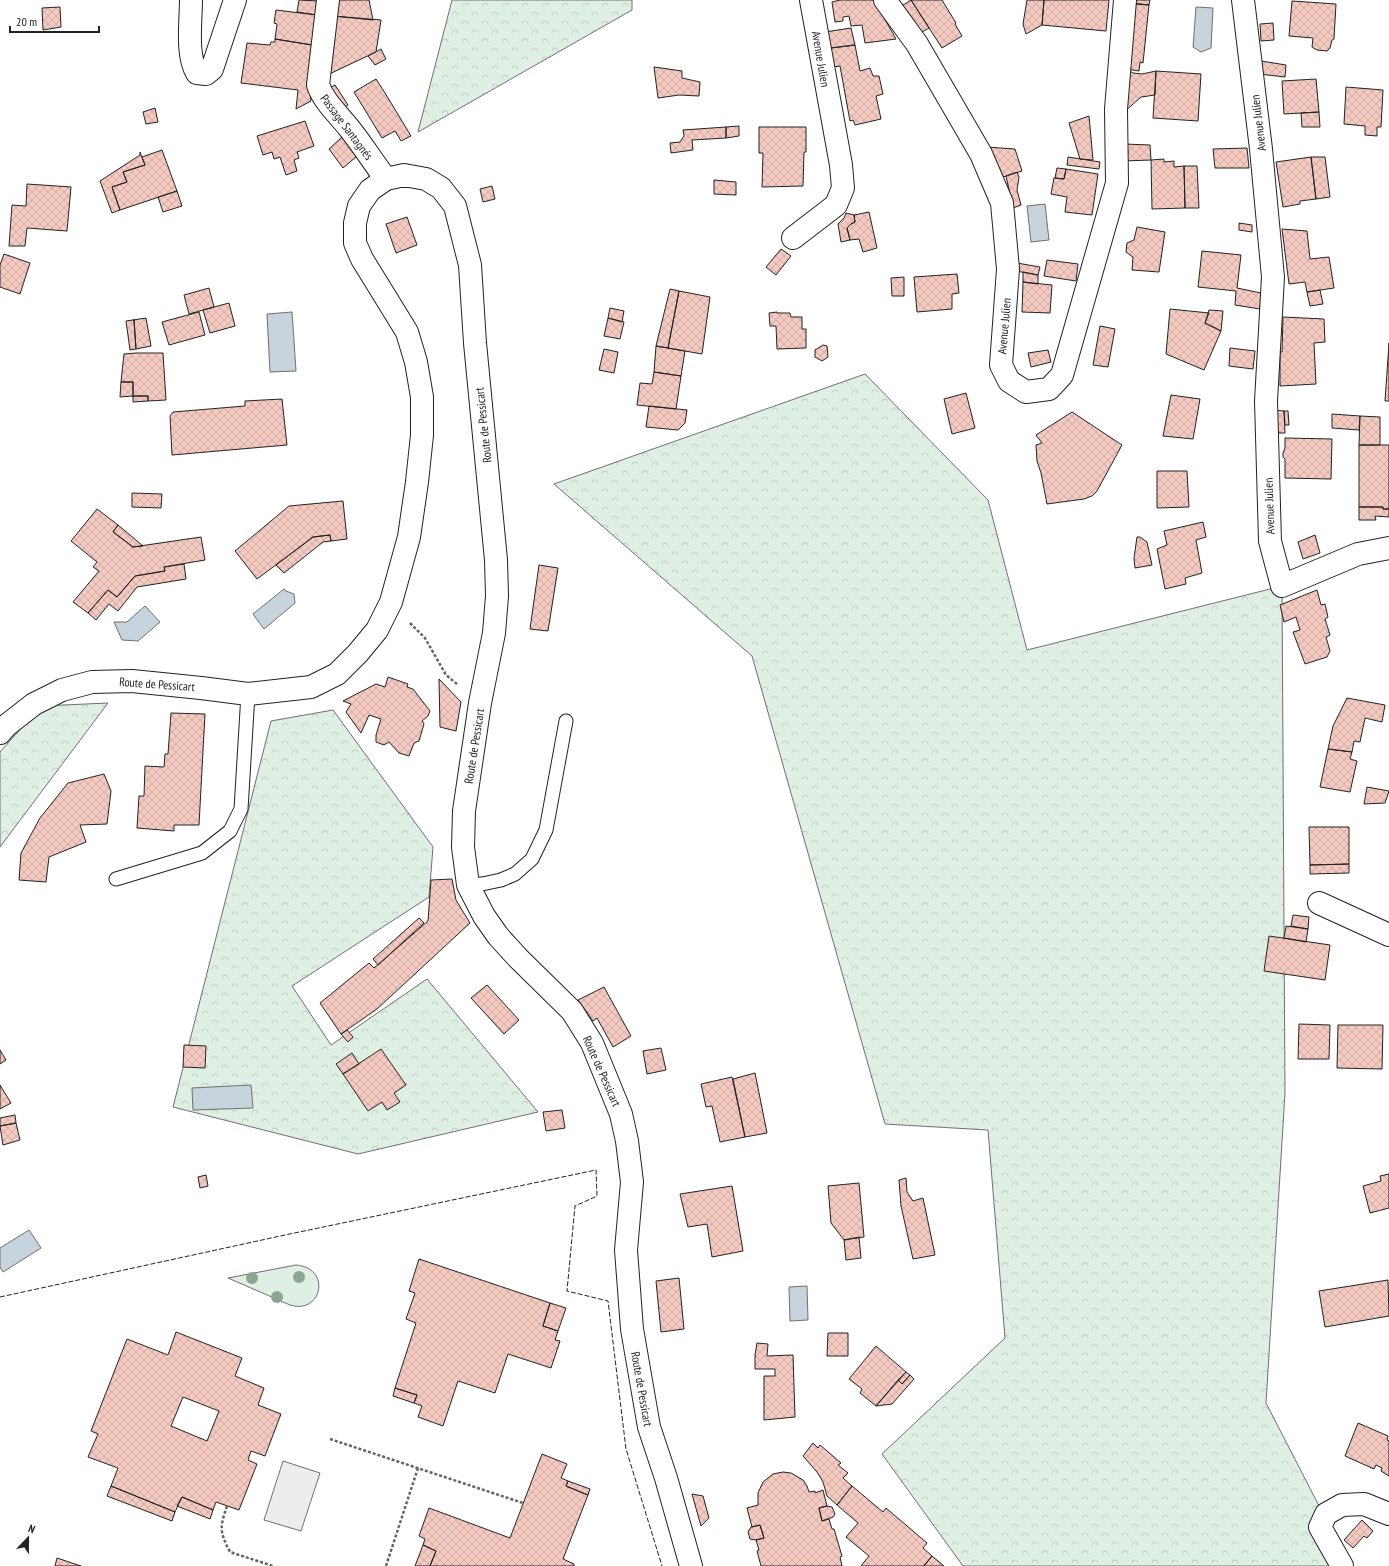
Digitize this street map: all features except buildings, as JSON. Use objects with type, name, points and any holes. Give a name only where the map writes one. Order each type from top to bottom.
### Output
[{"type":"street","points":[[191,0],[190,51],[193,66],[197,73],[206,74],[212,69],[235,0]]},
{"type":"street","name":"Passage Santagnés","points":[[328,0],[318,85],[328,104],[349,128],[386,180]]},
{"type":"street","name":"Avenue Julien","points":[[793,238],[836,206],[843,188],[841,165],[811,0]]},
{"type":"street","name":"Avenue Julien","points":[[885,0],[917,44],[981,154],[1002,203],[1008,269],[1001,364],[1009,381],[1026,392],[1049,389],[1062,375],[1117,183],[1116,110],[1124,0]]},
{"type":"street","name":"Avenue Julien","points":[[1243,0],[1261,149],[1273,277],[1266,416],[1270,541],[1282,586],[1358,554],[1389,548]]},
{"type":"street","name":"Route de Pessicart","points":[[0,733],[7,725],[34,704],[62,690],[92,682],[132,681],[248,694],[311,687],[337,674],[358,653],[377,630],[391,602],[409,537],[420,451],[422,397],[416,362],[407,332],[362,259],[355,243],[355,223],[359,206],[370,190],[386,180],[404,175],[426,179],[441,188],[455,206],[470,265],[475,343],[496,560],[497,596],[494,633],[480,703],[464,811],[463,847],[468,885],[484,916],[498,936],[572,1011],[592,1043],[621,1114],[627,1141],[632,1182],[626,1250],[632,1329],[649,1428],[666,1478],[691,1566]]},
{"type":"street","points":[[1319,903],[1389,936]]},
{"type":"street","points":[[1342,1566],[1320,1527],[1326,1514],[1342,1505],[1364,1504],[1389,1514]]},
{"type":"lane","points":[[116,879],[202,853],[230,832],[241,809],[248,694]]},
{"type":"lane","points":[[468,885],[500,880],[515,874],[532,859],[546,830],[566,721]]},
{"type":"path","points":[[391,602],[425,638],[446,675],[480,703]]},
{"type":"path","points":[[330,1439],[523,1503]]},
{"type":"path","points":[[386,1566],[418,1468]]},
{"type":"path","points":[[227,1506],[221,1525],[222,1538],[230,1552],[273,1566]]},
{"type":"green space","points":[[452,0],[632,0],[632,10],[418,132]]},
{"type":"green space","points":[[865,374],[988,500],[1027,650],[1282,586],[1285,1093],[1266,1403],[1350,1566],[963,1566],[882,1454],[1005,1338],[988,1130],[885,1124],[752,656],[554,484]]},
{"type":"green space","points":[[108,703],[0,847],[0,752],[41,706]]},
{"type":"green space","points":[[333,710],[433,847],[429,897],[292,986],[331,1045],[427,979],[538,1112],[358,1154],[173,1107],[271,721]]},
{"type":"green space","points":[[296,1265],[307,1268],[315,1274],[318,1282],[318,1290],[315,1298],[310,1303],[301,1306],[290,1305],[228,1278]]},
{"type":"shaded area","points":[[1196,7],[1213,8],[1211,48],[1201,52],[1193,47]]},
{"type":"shaded area","points":[[1045,204],[1049,240],[1031,242],[1027,206]]},
{"type":"shaded area","points":[[292,312],[296,371],[270,372],[267,314]]},
{"type":"shaded area","points":[[284,589],[294,594],[295,603],[264,629],[253,614]]},
{"type":"shaded area","points":[[145,606],[160,622],[138,641],[122,640],[114,622],[127,622]]},
{"type":"shaded area","points":[[251,1085],[253,1108],[193,1110],[192,1088]]},
{"type":"shaded area","points":[[29,1230],[41,1248],[3,1272],[0,1267],[0,1248]]},
{"type":"shaded area","points":[[807,1286],[808,1320],[790,1321],[789,1287]]},
{"type":"shaded area","points":[[283,1461],[320,1473],[301,1531],[264,1520]]},
{"type":"fence","points":[[0,1297],[285,1235],[596,1170],[597,1196],[575,1206],[567,1291],[608,1301],[626,1449],[662,1566]]}]
